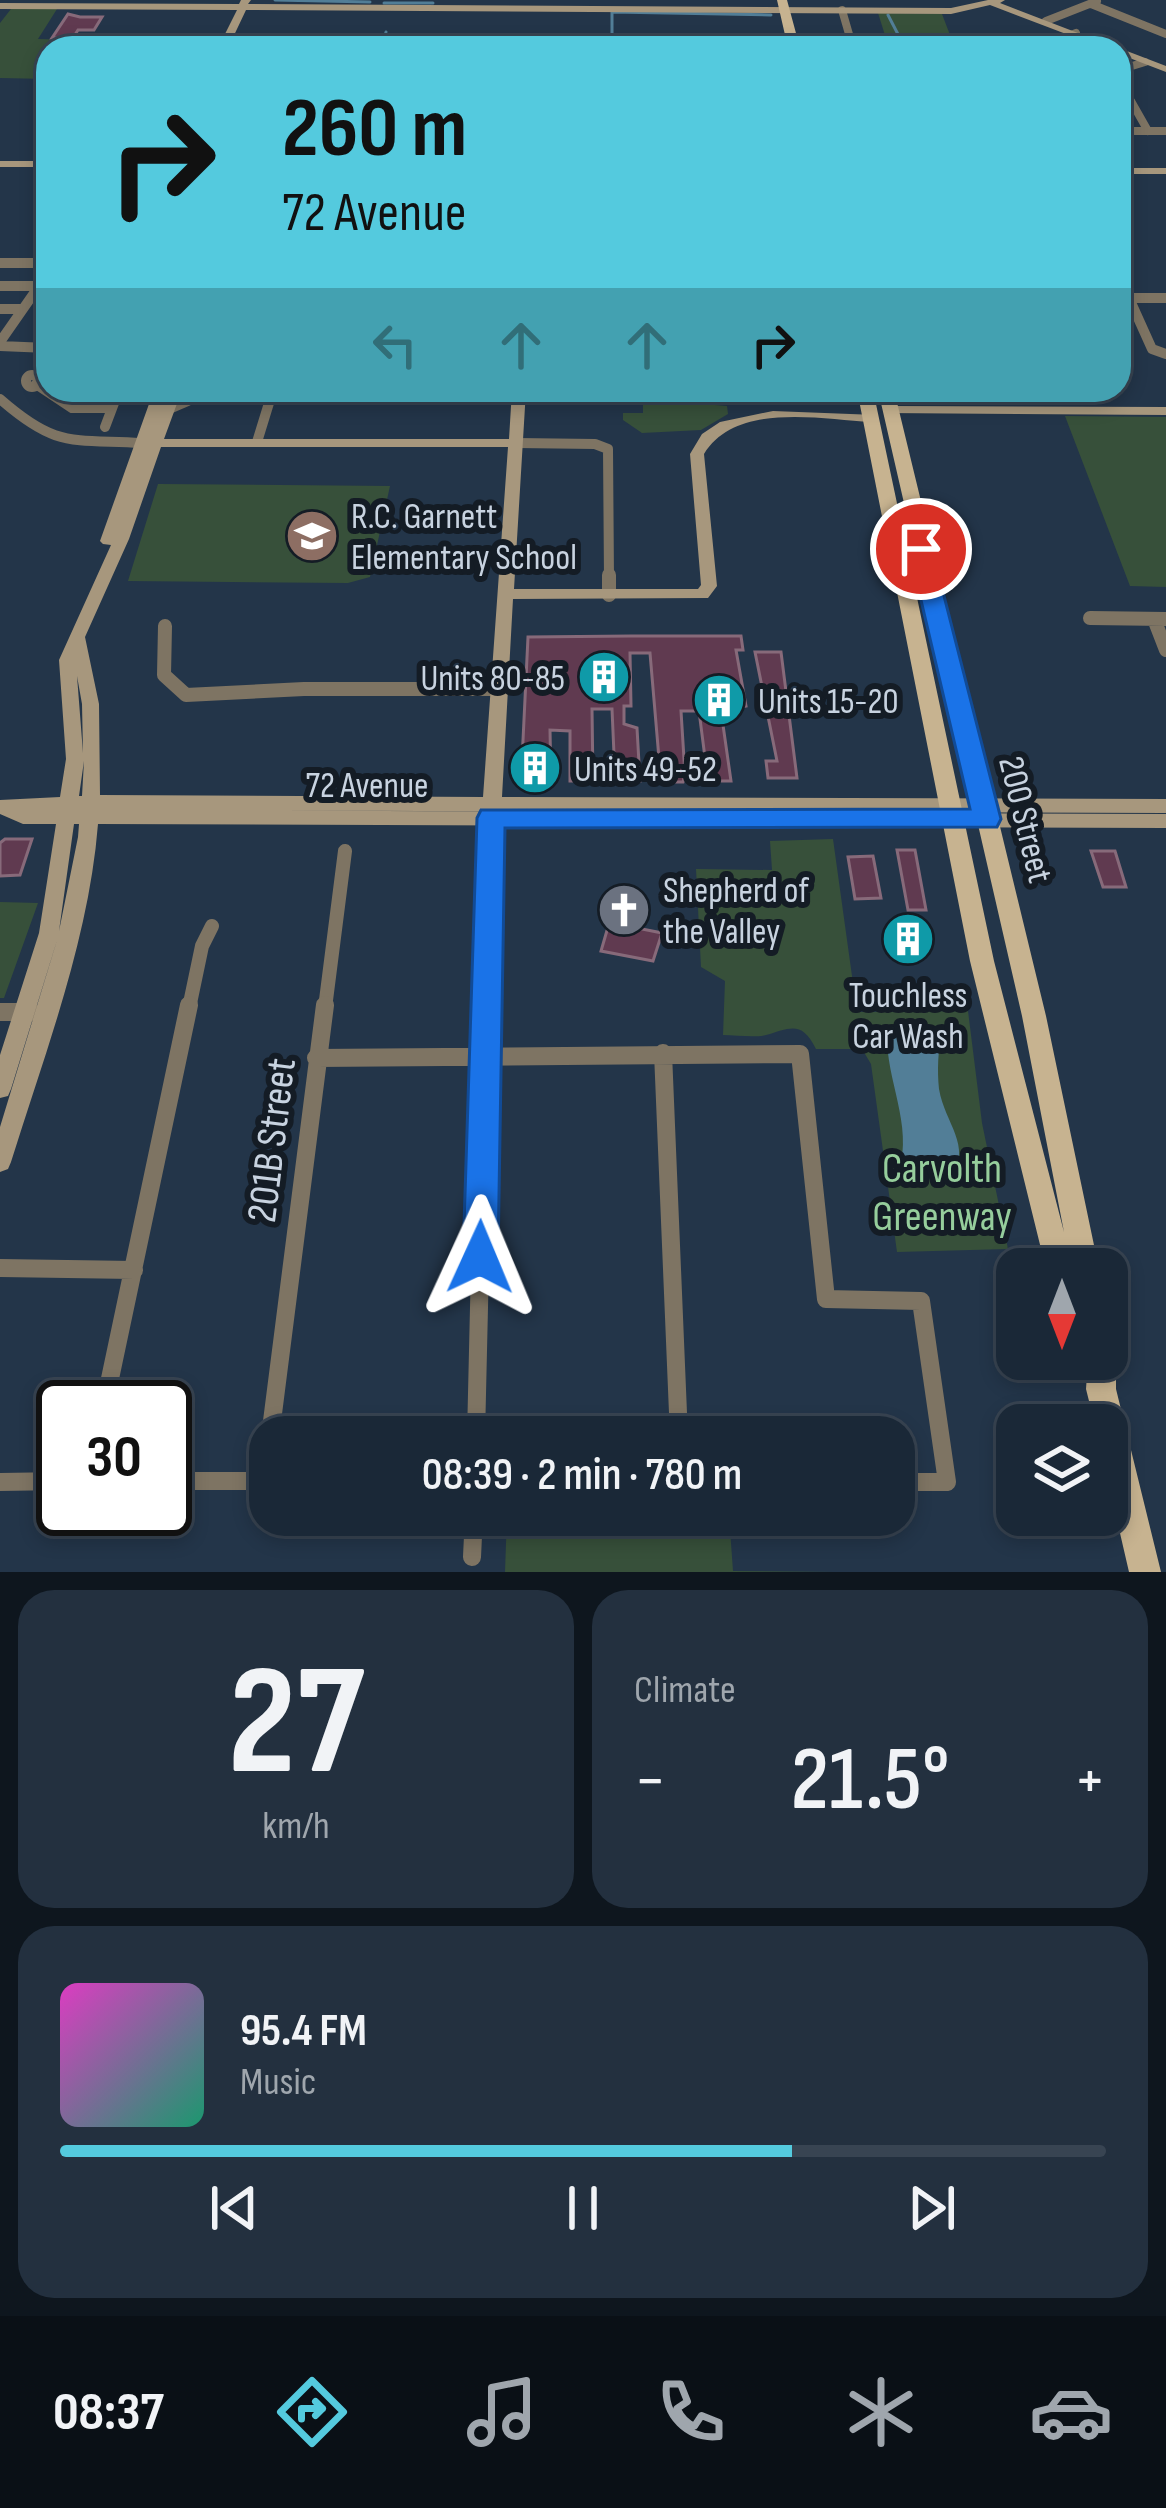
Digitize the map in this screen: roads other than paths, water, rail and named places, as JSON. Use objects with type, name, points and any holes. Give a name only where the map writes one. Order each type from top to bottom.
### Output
[{"type":"main road","points":[[789,5],[793,36]]},
{"type":"main road","points":[[789,5],[801,36]]},
{"type":"main road","name":"200 Street","points":[[882,406],[951,812],[982,961],[1055,1248]]},
{"type":"main road","name":"200 Street","points":[[882,406],[1034,1016],[1081,1248]]},
{"type":"main road","points":[[1103,1380],[1145,1572]]},
{"type":"street","points":[[0,6],[610,4],[789,5],[842,10],[996,2],[1083,36]]},
{"type":"street","points":[[1046,21],[1096,2],[1166,34]]},
{"type":"street","points":[[230,36],[249,4]]},
{"type":"street","points":[[238,36],[249,4]]},
{"type":"street","points":[[842,10],[850,36]]},
{"type":"street","points":[[1145,26],[1166,19]]},
{"type":"street","points":[[1068,36],[1076,33]]},
{"type":"street","points":[[1131,56],[1166,69]]},
{"type":"street","points":[[1131,66],[1145,62]]},
{"type":"street","points":[[1131,101],[1148,131]]},
{"type":"street","points":[[1131,131],[1166,131]]},
{"type":"street","points":[[0,164],[36,164]]},
{"type":"street","points":[[1131,171],[1166,171]]},
{"type":"street","points":[[0,263],[36,265]]},
{"type":"street","points":[[0,286],[36,291]]},
{"type":"street","points":[[0,344],[36,296]]},
{"type":"street","points":[[1131,298],[1166,298]]},
{"type":"street","points":[[1131,302],[1160,353]]},
{"type":"street","points":[[0,309],[22,309]]},
{"type":"street","points":[[0,344],[36,347]]},
{"type":"street","points":[[35,380],[0,399],[35,430],[55,437],[604,447],[610,458],[609,596]]},
{"type":"street","points":[[64,402],[72,408],[112,408]]},
{"type":"street","points":[[105,427],[114,402]]},
{"type":"street","points":[[0,1089],[74,910],[75,737],[67,669],[110,558],[158,402]]},
{"type":"street","points":[[148,442],[170,402]]},
{"type":"street","points":[[167,410],[187,402]]},
{"type":"street","points":[[257,442],[269,402]]},
{"type":"street","points":[[476,1416],[491,811],[518,402]]},
{"type":"street","points":[[506,594],[702,594],[709,586],[697,454],[712,430],[728,420],[882,406],[1166,411]]},
{"type":"street","points":[[1090,619],[1160,619],[1166,650]]},
{"type":"street","points":[[165,626],[160,669],[173,689],[186,695],[500,689]]},
{"type":"street","name":"72 Avenue","points":[[1,807],[23,817],[77,810],[985,812],[1166,806]]},
{"type":"street","name":"72 Avenue","points":[[985,812],[1166,821]]},
{"type":"street","name":"201B Street","points":[[273,1416],[345,851]]},
{"type":"street","points":[[110,1380],[202,946],[212,926]]},
{"type":"street","points":[[0,1012],[35,1012]]},
{"type":"street","points":[[0,1162],[35,1012]]},
{"type":"street","points":[[663,1053],[678,1416]]},
{"type":"street","points":[[316,1058],[800,1054],[826,1299],[921,1301],[947,1482],[915,1482]]},
{"type":"street","points":[[0,1268],[134,1270]]},
{"type":"street","points":[[0,1482],[36,1481]]},
{"type":"street","points":[[192,1481],[249,1481]]},
{"type":"street","points":[[472,1557],[473,1536]]},
{"type":"water","points":[[937,1026],[942,1032],[939,1089],[958,1144],[952,1179],[899,1171],[903,1136],[887,1034],[899,1027]]},
{"type":"waterway","points":[[275,0],[370,2]]},
{"type":"waterway","points":[[384,3],[433,3]]},
{"type":"waterway","points":[[612,36],[612,12],[771,15]]},
{"type":"waterway","points":[[888,15],[899,36]]},
{"type":"waterway","points":[[385,36],[386,32]]},
{"type":"place","name":"R.C. Garnett Elementary School","points":[[312,536]]},
{"type":"place","name":"Units 80-85","points":[[604,677]]},
{"type":"place","name":"Units 15-20","points":[[719,700]]},
{"type":"place","name":"Units 49-52","points":[[535,768]]},
{"type":"place","name":"Shepherd of the Valley","points":[[624,910]]},
{"type":"place","name":"Touchless Car Wash","points":[[908,939]]},
{"type":"park label","name":"Carvolth Greenway","points":[[942,1191]]}]
